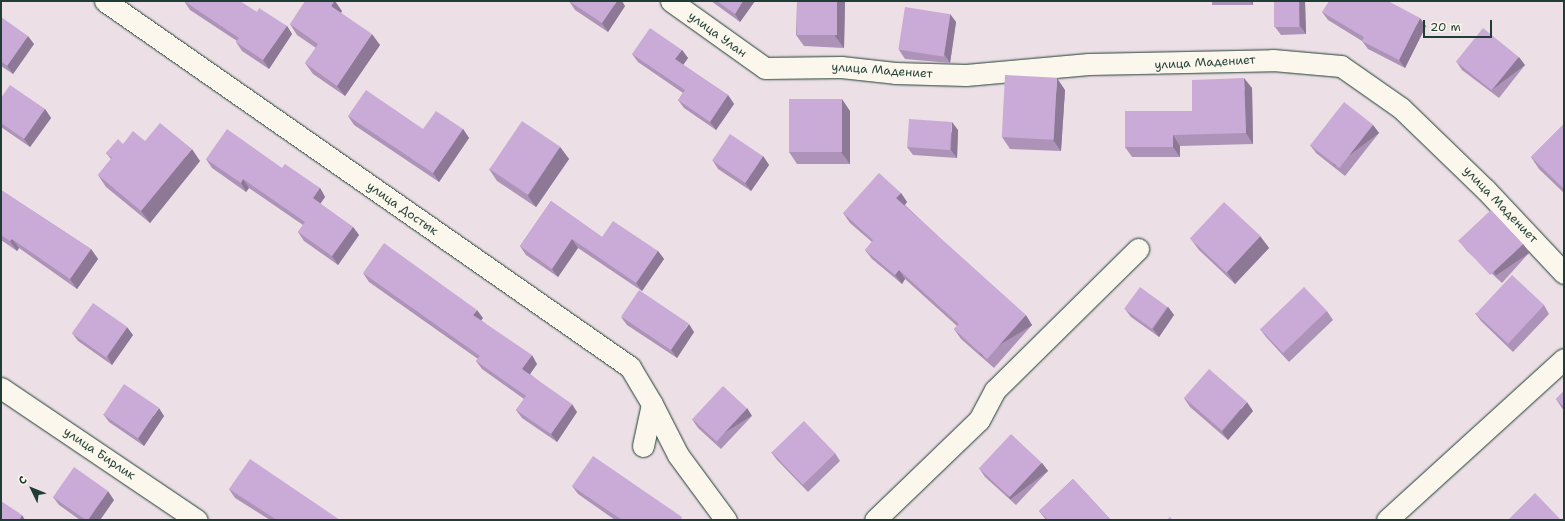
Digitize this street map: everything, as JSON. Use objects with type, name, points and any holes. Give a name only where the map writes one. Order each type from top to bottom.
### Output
[{"type":"street","name":"улица Достык","points":[[105,1],[630,367],[652,404],[678,455],[726,520]]},
{"type":"street","name":"улица Улан","points":[[670,1],[765,68]]},
{"type":"street","name":"улица Мадениет","points":[[765,68],[841,66],[895,73],[966,75],[1089,64],[1273,60],[1341,66],[1401,108],[1486,190],[1564,273]]},
{"type":"street","points":[[876,520],[979,420],[995,390],[1138,249]]},
{"type":"street","points":[[1387,520],[1564,359]]},
{"type":"street","name":"улица Бирлик","points":[[1,388],[197,520]]},
{"type":"street","points":[[643,446],[652,404]]},
{"type":"building","points":[[184,1],[240,1],[257,12],[259,8],[287,26],[263,60],[236,42],[239,38]]},
{"type":"building","points":[[305,1],[334,1],[331,6],[372,34],[337,86],[305,63],[318,44],[290,24]]},
{"type":"building","points":[[569,1],[617,1],[602,23]]},
{"type":"building","points":[[717,1],[743,1],[735,14]]},
{"type":"building","points":[[797,1],[837,1],[837,35],[797,35]]},
{"type":"building","points":[[1274,1],[1299,1],[1299,27],[1274,27]]},
{"type":"building","points":[[1329,1],[1388,1],[1420,18],[1399,60],[1362,41],[1364,37],[1322,12]]},
{"type":"building","points":[[905,7],[950,14],[944,57],[898,49]]},
{"type":"building","points":[[1,17],[28,36],[7,66],[1,61]]},
{"type":"building","points":[[650,28],[682,50],[675,59],[728,95],[710,122],[678,100],[685,90],[632,54]]},
{"type":"building","points":[[1483,28],[1519,57],[1492,90],[1456,61]]},
{"type":"building","points":[[1005,75],[1057,78],[1054,140],[1002,137]]},
{"type":"building","points":[[1244,78],[1246,133],[1173,135],[1173,147],[1125,147],[1125,111],[1192,111],[1192,80]]},
{"type":"building","points":[[10,85],[45,109],[24,139],[1,123],[1,98]]},
{"type":"building","points":[[366,90],[423,129],[436,111],[463,129],[433,173],[348,116]]},
{"type":"building","points":[[789,99],[842,99],[842,152],[789,152]]},
{"type":"building","points":[[1344,102],[1373,125],[1339,168],[1310,145]]},
{"type":"building","points":[[909,119],[952,122],[950,150],[907,147]]},
{"type":"building","points":[[522,121],[560,147],[528,195],[490,169]]},
{"type":"building","points":[[160,123],[192,149],[141,211],[98,175],[112,158],[106,153],[118,139],[123,144],[133,131],[145,141]]},
{"type":"building","points":[[1564,124],[1564,189],[1531,157]]},
{"type":"building","points":[[227,129],[282,168],[285,164],[320,188],[313,198],[353,227],[332,256],[298,232],[305,222],[243,179],[241,183],[206,159]]},
{"type":"building","points":[[730,134],[763,156],[745,183],[712,161]]},
{"type":"building","points":[[879,173],[901,193],[896,198],[1026,315],[987,359],[954,329],[959,324],[899,270],[895,275],[865,250],[873,240],[843,213]]},
{"type":"building","points":[[1,190],[91,249],[70,279],[12,239],[10,241],[1,235]]},
{"type":"building","points":[[551,201],[602,237],[613,221],[658,251],[636,283],[572,239],[552,269],[520,246]]},
{"type":"building","points":[[1224,202],[1261,236],[1226,273],[1190,239]]},
{"type":"building","points":[[1491,210],[1523,244],[1490,275],[1458,241]]},
{"type":"building","points":[[384,243],[477,310],[473,315],[532,355],[522,369],[572,404],[551,434],[516,410],[526,396],[476,361],[480,356],[363,273]]},
{"type":"building","points":[[1512,275],[1544,305],[1508,344],[1476,314]]},
{"type":"building","points":[[1140,287],[1168,307],[1152,329],[1124,309]]},
{"type":"building","points":[[1304,287],[1327,311],[1283,353],[1260,329]]},
{"type":"building","points":[[639,290],[689,324],[671,350],[621,317]]},
{"type":"building","points":[[93,303],[127,327],[106,357],[72,333]]},
{"type":"building","points":[[1209,369],[1247,402],[1222,430],[1184,398]]},
{"type":"building","points":[[124,384],[159,407],[138,438],[103,415]]},
{"type":"building","points":[[723,386],[747,409],[716,441],[692,419]]},
{"type":"building","points":[[1564,391],[1564,407],[1556,399]]},
{"type":"building","points":[[804,421],[835,453],[803,485],[772,452]]},
{"type":"building","points":[[1011,434],[1042,463],[1010,497],[979,468]]},
{"type":"building","points":[[593,456],[682,517],[681,520],[622,520],[572,486]]},
{"type":"building","points":[[250,459],[340,520],[277,520],[229,489]]},
{"type":"building","points":[[74,467],[108,491],[88,520],[53,497]]},
{"type":"building","points":[[1073,479],[1110,520],[1048,520],[1039,511]]},
{"type":"building","points":[[1535,493],[1561,520],[1508,520]]},
{"type":"building","points":[[1,501],[22,515],[19,520],[1,520]]},
{"type":"building","points":[[1170,517],[1173,520],[1166,520]]}]
